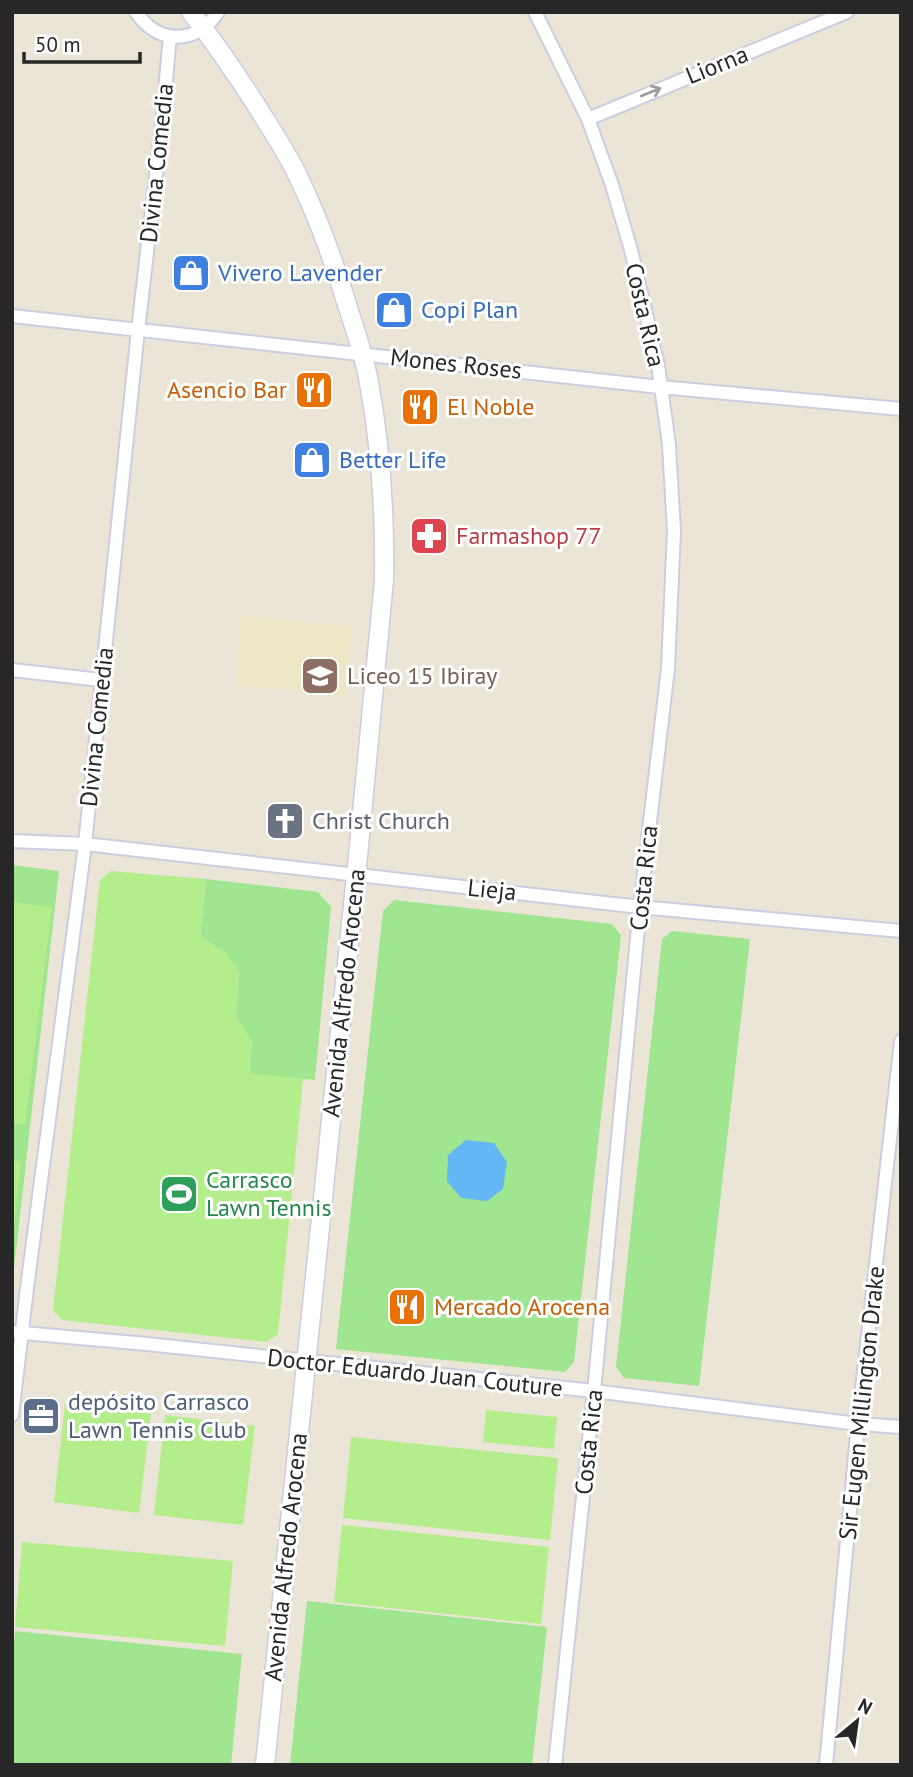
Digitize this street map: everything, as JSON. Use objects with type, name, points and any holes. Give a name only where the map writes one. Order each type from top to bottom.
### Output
[{"type":"street","points":[[136,12],[142,22],[151,29],[170,37],[189,35],[204,29],[218,12]]},
{"type":"street","name":"Avenida Alfredo Arocena","points":[[191,12],[230,65],[295,170],[337,269],[369,382],[382,484],[385,543],[384,580],[356,875],[265,1765]]},
{"type":"street","name":"Costa Rica","points":[[535,12],[588,119],[612,185],[631,250],[658,365],[669,445],[674,545],[668,667],[640,907],[555,1765]]},
{"type":"street","name":"Liorna","points":[[588,119],[847,12]]},
{"type":"street","name":"Divina Comedia","points":[[12,1415],[17,1332],[85,844],[170,37]]},
{"type":"street","name":"Mones Roses","points":[[12,316],[660,387],[901,409]]},
{"type":"street","points":[[12,670],[101,680]]},
{"type":"street","name":"Lieja","points":[[12,841],[85,844],[640,907],[901,931]]},
{"type":"street","name":"Sir Eugen Millington Drake","points":[[826,1765],[858,1424],[901,1041]]},
{"type":"street","name":"Doctor Eduardo Juan Couture","points":[[17,1332],[594,1391],[901,1427]]},
{"type":"shaded area","points":[[241,616],[352,627],[346,696],[235,685]]},
{"type":"green space","points":[[12,865],[59,871],[12,1286]]},
{"type":"green space","name":"Carrasco Lawn Tennis","points":[[111,871],[206,879],[200,936],[226,953],[239,971],[236,1017],[252,1041],[249,1073],[303,1079],[278,1334],[267,1342],[62,1320],[53,1310],[100,880]]},
{"type":"green space","points":[[206,879],[318,892],[331,907],[315,1080],[249,1074],[252,1041],[236,1017],[239,971],[200,937]]},
{"type":"green space","points":[[394,900],[612,924],[621,935],[574,1362],[565,1372],[336,1349],[383,911]]},
{"type":"green space","points":[[12,902],[52,907],[25,1125],[12,1123]]},
{"type":"green space","points":[[672,931],[750,939],[699,1386],[624,1378],[616,1367],[662,939]]},
{"type":"green space","points":[[12,1160],[21,1161],[12,1245]]},
{"type":"green space","points":[[65,1404],[151,1414],[139,1513],[54,1502]]},
{"type":"green space","points":[[486,1410],[557,1417],[554,1449],[483,1442]]},
{"type":"green space","points":[[165,1415],[255,1426],[243,1525],[154,1515]]},
{"type":"green space","points":[[351,1437],[558,1458],[550,1540],[343,1518]]},
{"type":"green space","points":[[342,1525],[549,1547],[541,1624],[334,1602]]},
{"type":"green space","points":[[22,1542],[233,1561],[225,1646],[15,1627]]},
{"type":"green space","points":[[307,1601],[547,1627],[532,1765],[290,1765]]},
{"type":"green space","points":[[15,1631],[242,1654],[231,1765],[12,1765],[12,1665]]},
{"type":"water","points":[[466,1140],[494,1143],[507,1162],[503,1189],[487,1201],[461,1198],[447,1181],[448,1155]]},
{"type":"place","name":"Vivero Lavender","points":[[191,273]]},
{"type":"place","name":"Copi Plan","points":[[394,310]]},
{"type":"place","name":"Asencio Bar","points":[[314,390]]},
{"type":"place","name":"El Noble","points":[[420,407]]},
{"type":"place","name":"Better Life","points":[[312,460]]},
{"type":"place","name":"Farmashop 77","points":[[429,536]]},
{"type":"place","name":"Liceo 15 Ibiray","points":[[320,676]]},
{"type":"place","name":"Christ Church","points":[[285,821]]},
{"type":"place","name":"Carrasco Lawn Tennis","points":[[179,1194]]},
{"type":"place","name":"Mercado Arocena","points":[[407,1307]]},
{"type":"place","name":"depósito Carrasco Lawn Tennis Club","points":[[41,1416]]}]
